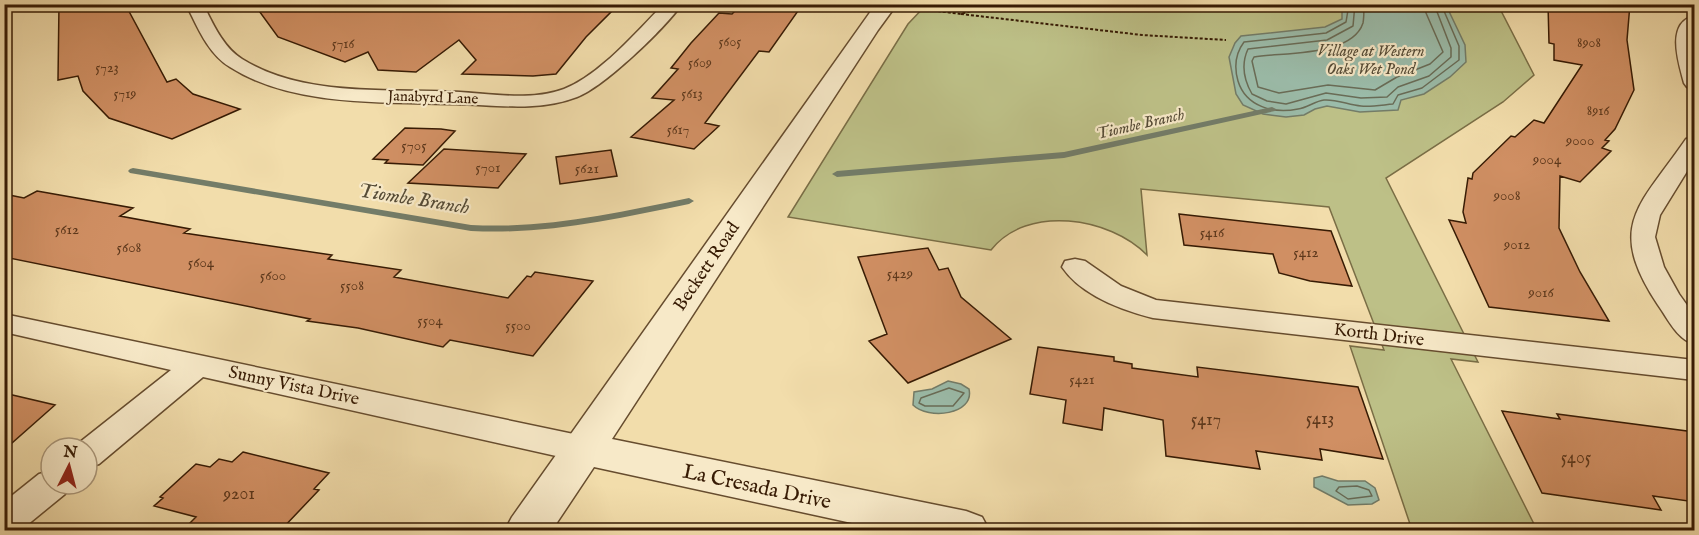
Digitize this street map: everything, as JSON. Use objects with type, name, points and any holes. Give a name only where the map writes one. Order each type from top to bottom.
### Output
[{"type":"street","name":"Janabyrd Lane","points":[[194,4],[217,45],[225,54],[252,72],[270,78],[315,88],[366,95],[523,100],[560,97],[587,85],[674,4]]},
{"type":"street","name":"Beckett Road","points":[[528,531],[882,5]]},
{"type":"street","points":[[1695,21],[1689,25],[1684,41],[1695,83]]},
{"type":"street","points":[[1695,144],[1648,211],[1643,225],[1643,236],[1646,256],[1656,277],[1677,313],[1695,334]]},
{"type":"street","name":"Korth Drive","points":[[1075,267],[1089,280],[1108,292],[1153,309],[1695,370]]},
{"type":"street","name":"Sunny Vista Drive","points":[[4,323],[583,449]]},
{"type":"street","points":[[99,445],[198,364]]},
{"type":"street","name":"La Cresada Drive","points":[[583,449],[966,531]]},
{"type":"street","points":[[4,523],[39,495]]},
{"type":"path","points":[[961,14],[994,4]]},
{"type":"path","points":[[924,10],[1142,35],[1226,40]]},
{"type":"green space","points":[[926,5],[1498,5],[1534,75],[1503,102],[1386,178],[1478,362],[1451,359],[1537,530],[1412,530],[1350,346],[1384,350],[1329,207],[1141,189],[1147,255],[1131,242],[1112,232],[1069,221],[1046,221],[1025,226],[1007,235],[991,250],[788,217],[908,24]]},
{"type":"water","name":"Village at Western Oaks Wet Pond","points":[[1338,5],[1446,5],[1465,45],[1466,62],[1450,77],[1424,94],[1401,100],[1398,110],[1360,112],[1327,106],[1304,115],[1286,117],[1263,114],[1243,105],[1236,94],[1229,57],[1241,36],[1325,27],[1342,19],[1342,9]]},
{"type":"water","points":[[948,381],[961,384],[969,389],[969,398],[965,405],[949,412],[939,413],[920,410],[913,405],[914,392],[932,389]]},
{"type":"water","points":[[1322,476],[1338,481],[1365,481],[1375,488],[1379,500],[1372,504],[1348,505],[1314,487],[1314,478]]},
{"type":"building","points":[[59,4],[125,4],[167,82],[176,79],[193,94],[240,109],[172,139],[109,118],[83,91],[78,76],[58,80]]},
{"type":"building","points":[[254,4],[538,4],[613,10],[586,37],[556,74],[533,76],[462,74],[476,60],[459,40],[416,72],[378,70],[368,52],[345,62],[278,37]]},
{"type":"building","points":[[1548,4],[1630,4],[1627,40],[1634,90],[1615,129],[1605,140],[1609,141],[1602,148],[1611,151],[1580,182],[1560,176],[1559,228],[1580,272],[1609,321],[1489,307],[1449,220],[1466,223],[1463,212],[1468,178],[1472,179],[1473,173],[1511,136],[1515,137],[1534,120],[1544,123],[1582,65],[1554,60],[1554,44],[1549,43]]},
{"type":"building","points":[[746,7],[798,11],[769,52],[759,51],[705,123],[719,126],[694,149],[631,137],[674,100],[652,98],[678,69],[671,68],[691,43],[719,13],[732,14]]},
{"type":"building","points":[[405,128],[455,131],[423,165],[385,163],[388,160],[373,159]]},
{"type":"building","points":[[444,149],[526,154],[498,188],[408,183]]},
{"type":"building","points":[[611,150],[617,176],[560,184],[556,157]]},
{"type":"building","points":[[37,191],[133,208],[120,216],[190,229],[184,233],[332,255],[328,259],[401,270],[394,277],[508,298],[527,276],[531,277],[535,272],[593,281],[533,356],[450,340],[443,347],[358,328],[307,321],[310,319],[4,257],[4,194],[24,198]]},
{"type":"building","points":[[1179,214],[1331,231],[1352,286],[1310,281],[1279,273],[1273,254],[1184,245]]},
{"type":"building","points":[[928,248],[939,270],[948,268],[961,297],[1011,339],[908,383],[869,341],[887,334],[858,257]]},
{"type":"building","points":[[1038,347],[1114,357],[1114,361],[1132,364],[1132,368],[1198,377],[1197,367],[1358,387],[1383,459],[1320,449],[1322,460],[1256,451],[1260,469],[1166,456],[1163,420],[1104,408],[1102,430],[1063,423],[1066,400],[1030,394]]},
{"type":"building","points":[[4,393],[55,405],[4,450]]},
{"type":"building","points":[[1502,411],[1560,419],[1557,414],[1687,431],[1695,441],[1695,502],[1653,496],[1661,510],[1542,493]]},
{"type":"building","points":[[243,452],[329,473],[314,489],[319,490],[280,531],[182,531],[196,517],[154,506],[163,498],[160,497],[196,464],[210,467],[219,459],[232,462]]},
{"type":"waterway","name":"Tiombe Branch","points":[[837,174],[1064,155],[1272,109]]},
{"type":"waterway","name":"Tiombe Branch","points":[[133,171],[471,228],[526,229],[554,226],[608,218],[689,201]]}]
